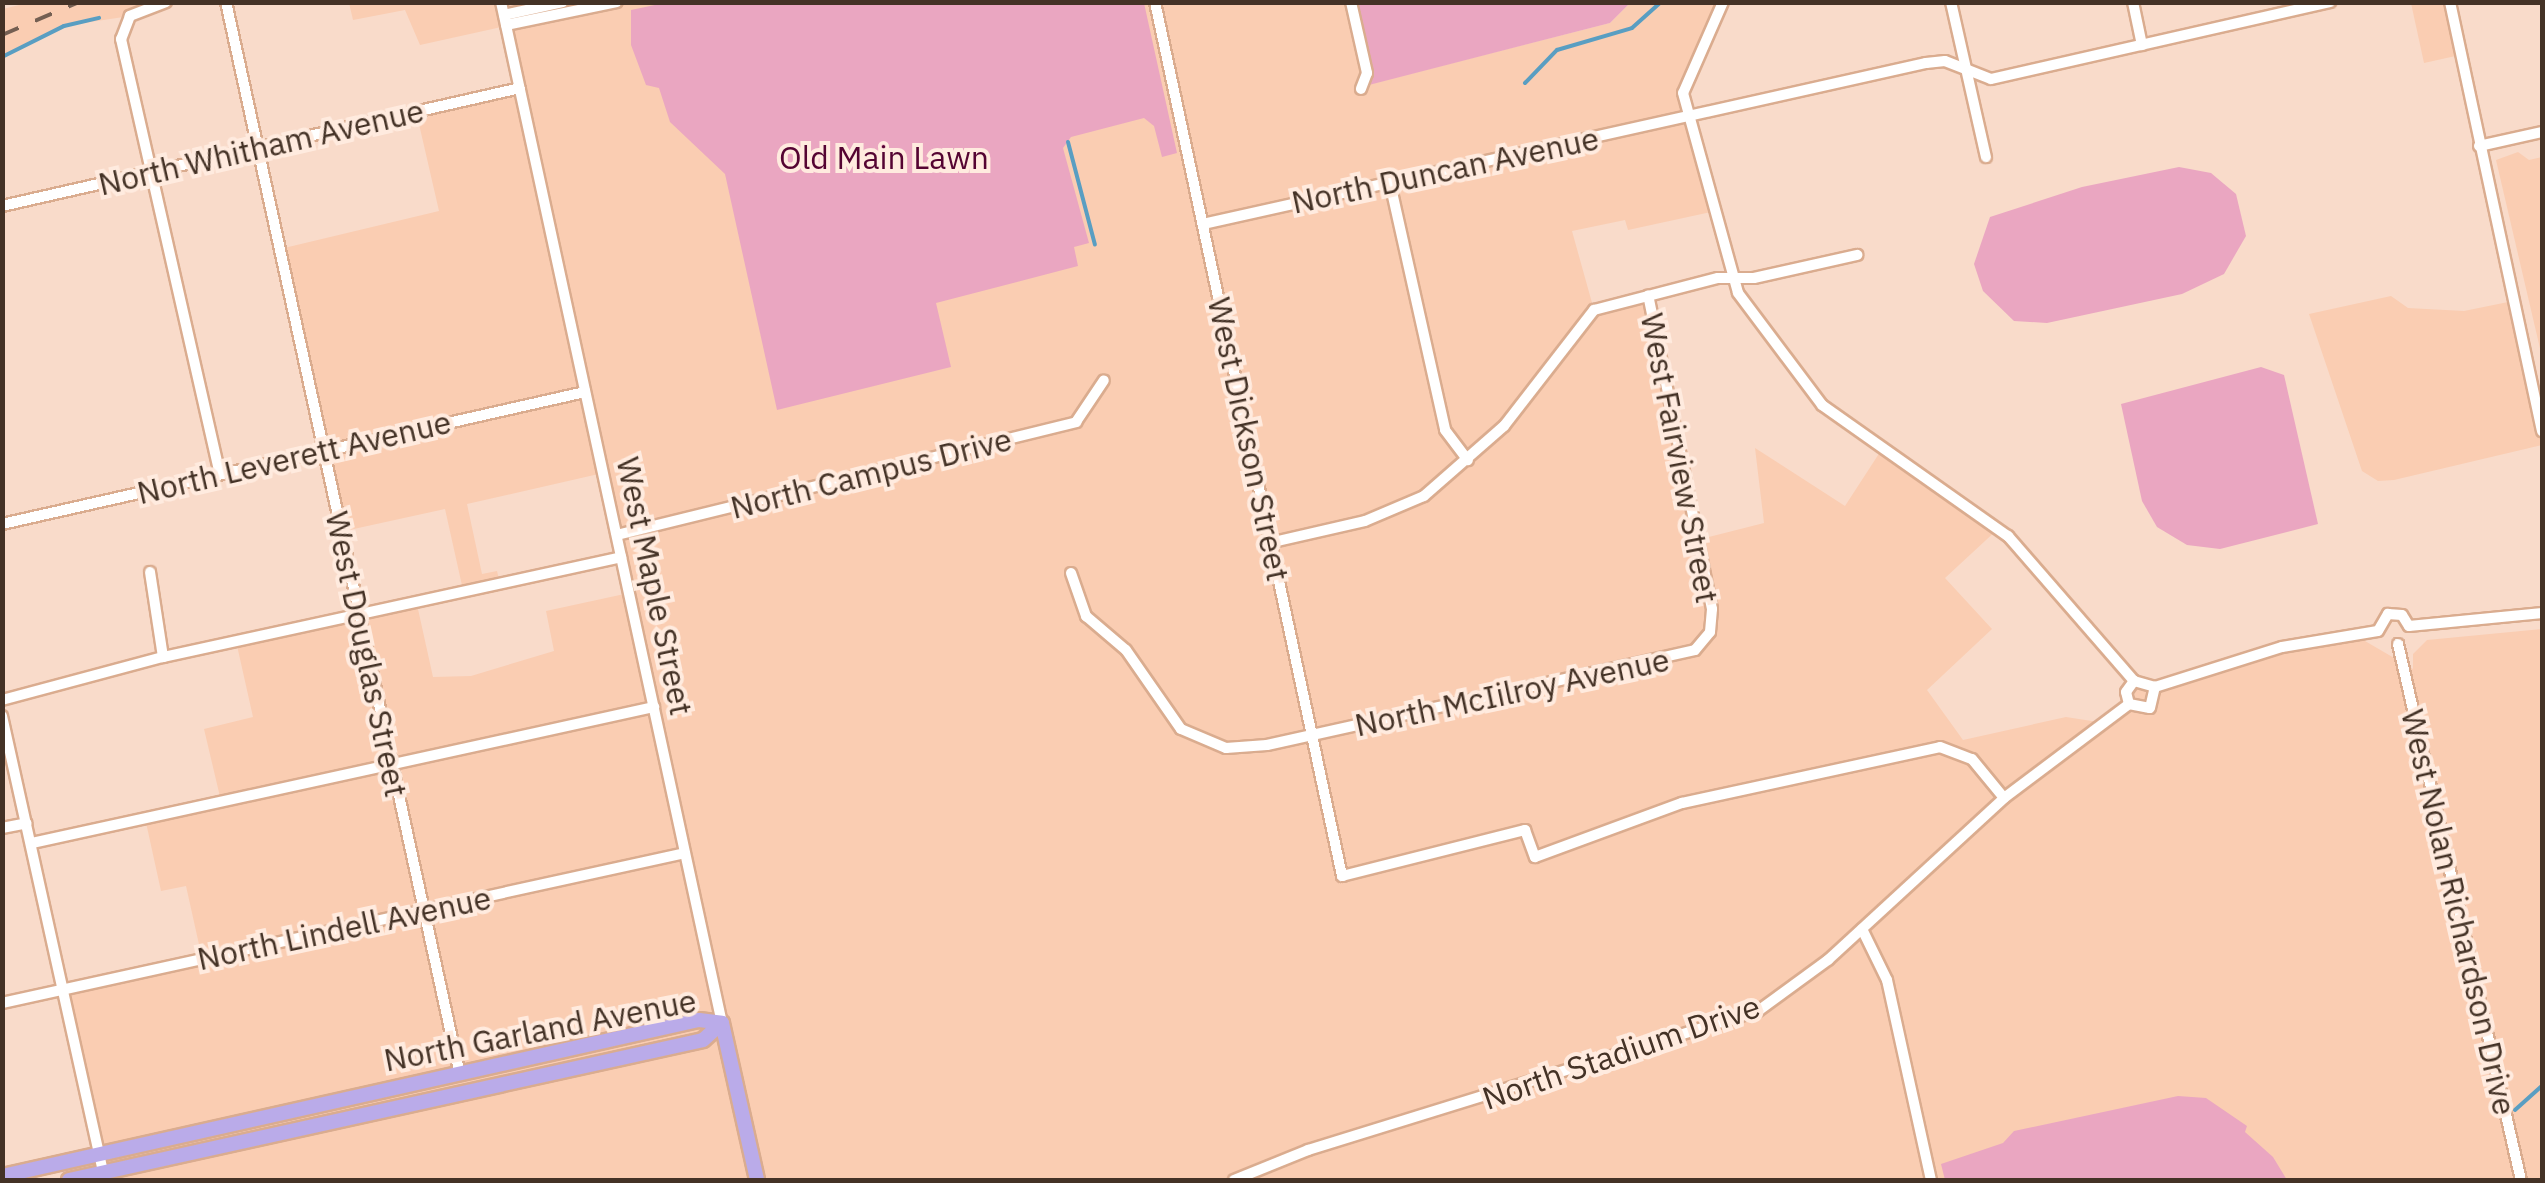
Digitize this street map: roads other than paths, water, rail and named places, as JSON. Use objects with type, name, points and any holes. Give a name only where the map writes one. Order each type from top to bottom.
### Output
[{"type":"main road","name":"North Garland Avenue","points":[[2,1176],[699,1020],[722,1023]]},
{"type":"main road","name":"North Garland Avenue","points":[[69,1180],[104,1177],[703,1040],[722,1023]]},
{"type":"main road","name":"West Maple Street","points":[[722,1023],[758,1180]]},
{"type":"street","points":[[166,2],[124,23],[125,60],[220,473]]},
{"type":"street","name":"West Douglas Street","points":[[226,2],[460,1071]]},
{"type":"street","name":"West Maple Street","points":[[501,2],[722,1023]]},
{"type":"street","points":[[505,20],[563,2]]},
{"type":"street","points":[[505,20],[617,2]]},
{"type":"street","name":"West Dickson Street","points":[[1155,2],[1342,876],[1525,830],[1535,857],[1682,803],[1940,748],[1972,759],[2004,798]]},
{"type":"street","points":[[1351,2],[1367,73],[1361,89]]},
{"type":"street","points":[[1722,2],[1687,72],[1688,116],[1730,279],[1822,405],[2008,536],[2134,681],[2155,687],[2282,647],[2378,631]]},
{"type":"street","points":[[1950,2],[1986,157]]},
{"type":"street","points":[[2133,2],[2142,45]]},
{"type":"street","name":"North Duncan Avenue","points":[[1203,224],[1926,63],[1946,61],[1991,79],[2330,2]]},
{"type":"street","points":[[2450,2],[2542,430]]},
{"type":"street","name":"North Whitham Avenue","points":[[2,206],[520,88]]},
{"type":"street","points":[[2479,146],[2542,132]]},
{"type":"street","points":[[1390,183],[1445,430],[1468,460]]},
{"type":"street","points":[[1270,543],[1402,508],[1468,460],[1536,390],[1594,310],[1856,255]]},
{"type":"street","name":"West Fairview Street","points":[[1648,296],[1713,620],[1707,639]]},
{"type":"street","name":"North Campus Drive","points":[[616,535],[1076,422],[1104,380]]},
{"type":"street","name":"North Leverett Avenue","points":[[2,524],[585,392]]},
{"type":"street","points":[[2,700],[357,613],[621,557]]},
{"type":"street","points":[[150,572],[163,658]]},
{"type":"street","name":"North McIilroy Avenue","points":[[1071,573],[1086,616],[1126,650],[1181,728],[1226,748],[1313,735],[1687,654],[1707,639]]},
{"type":"street","points":[[2409,626],[2542,613]]},
{"type":"street","points":[[2378,631],[2388,614],[2402,615],[2409,626]]},
{"type":"street","points":[[2378,631],[2387,643],[2398,644],[2409,626]]},
{"type":"street","name":"West Nolan Richardson Drive","points":[[2398,644],[2520,1180]]},
{"type":"street","points":[[2129,704],[2126,692],[2134,681]]},
{"type":"street","name":"North Stadium Drive","points":[[1234,1180],[1308,1150],[1742,1017],[1790,990],[2004,798],[2129,704],[2150,708],[2155,687]]},
{"type":"street","points":[[32,844],[654,707]]},
{"type":"street","points":[[2,716],[96,1156],[104,1177]]},
{"type":"street","points":[[2,828],[26,823]]},
{"type":"street","name":"North Lindell Avenue","points":[[2,1003],[685,853]]},
{"type":"street","points":[[1862,929],[1887,980],[1931,1180]]},
{"type":"waterway","points":[[1525,83],[1557,50],[1632,28],[1661,2]]},
{"type":"waterway","points":[[2,57],[64,26],[99,18]]},
{"type":"waterway","points":[[1068,142],[1095,245]]},
{"type":"waterway","points":[[2515,1110],[2542,1086]]},
{"type":"railway","points":[[2,35],[79,2]]},
{"type":"park label","name":"Old Main Lawn","points":[[884,157]]}]
